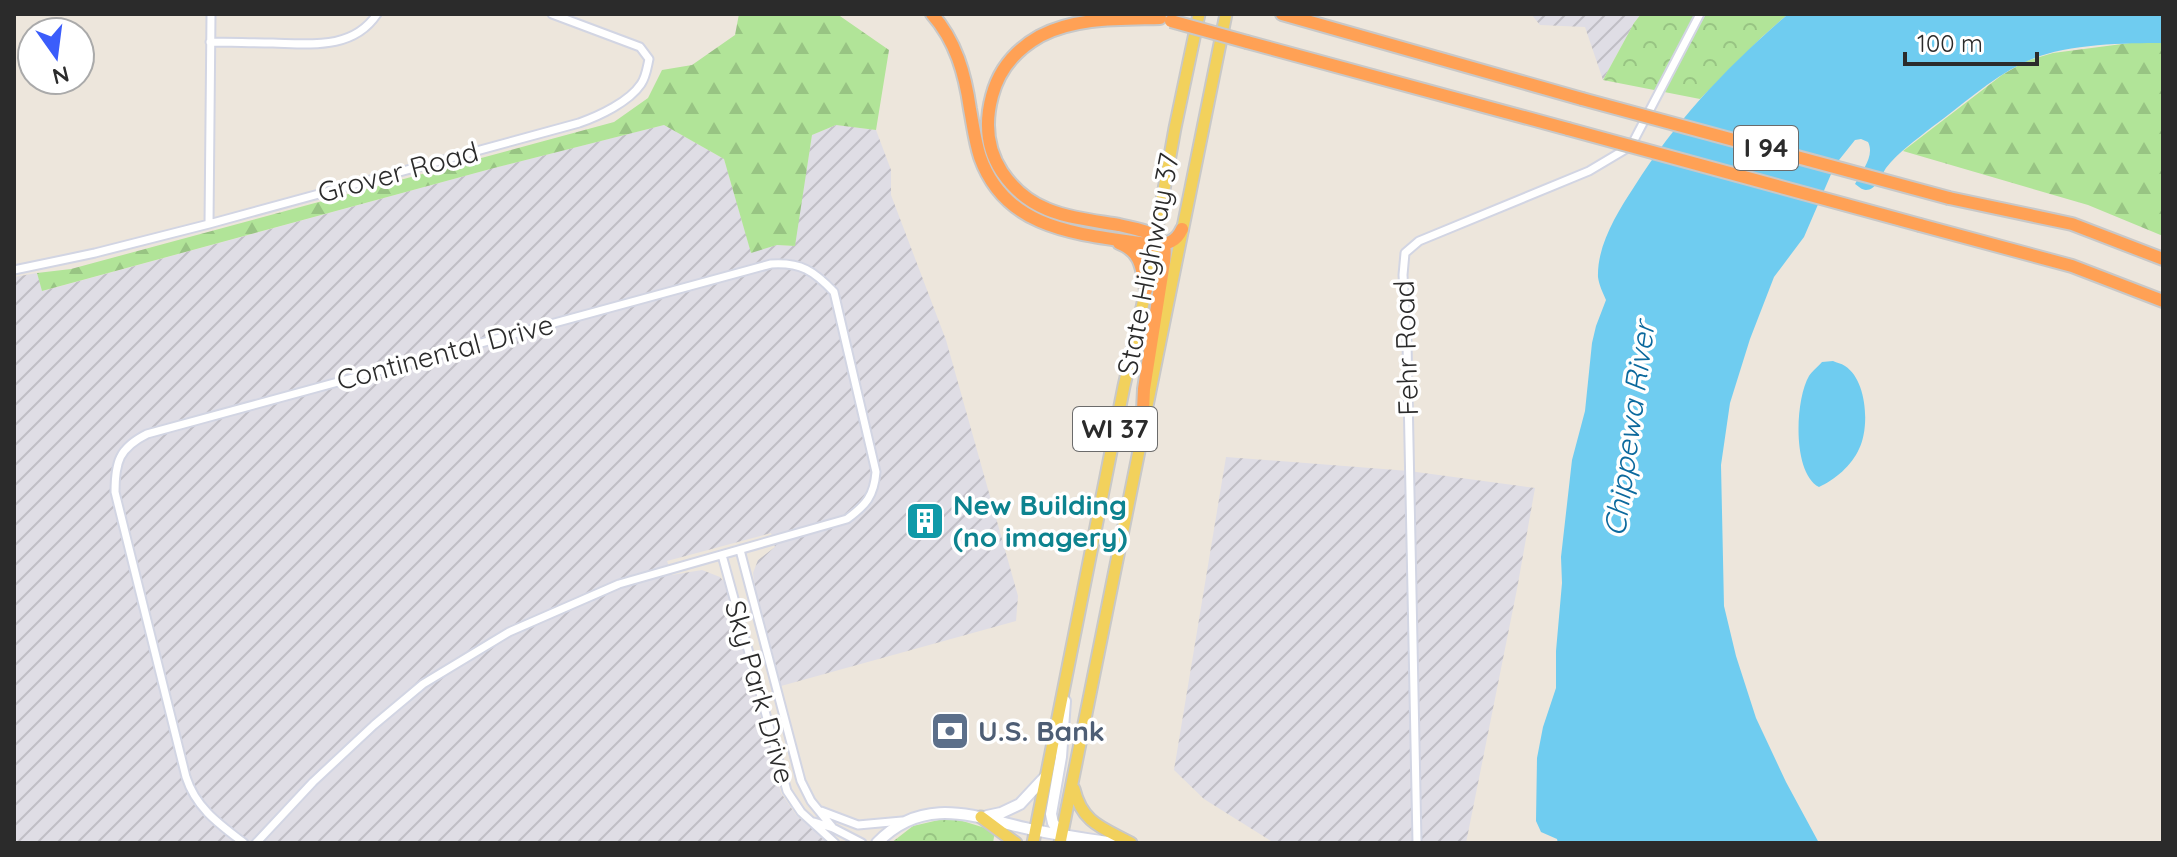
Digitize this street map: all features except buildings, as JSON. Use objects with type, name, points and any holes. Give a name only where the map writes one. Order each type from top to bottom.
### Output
[{"type":"highway","points":[[932,14],[948,35],[960,61],[977,148],[993,182],[1009,201],[1032,219],[1124,245],[1132,250],[1139,257],[1146,290]]},
{"type":"highway","name":"I 94","points":[[1145,14],[2072,266],[2163,301]]},
{"type":"highway","name":"I 94","points":[[1282,14],[1949,198],[2072,224],[2163,259]]},
{"type":"highway","points":[[1142,433],[1144,389],[1164,260],[1158,242],[1131,228],[1055,213],[1036,205],[1012,187],[997,164],[987,126],[997,81],[1013,56],[1026,45],[1060,28],[1079,23],[1113,19],[1166,20]]},
{"type":"highway","points":[[1085,234],[1158,242],[1175,240],[1182,229]]},
{"type":"main road","name":"State Highway 37","points":[[1033,843],[1121,398],[1158,242],[1175,128],[1199,14]]},
{"type":"main road","name":"State Highway 37","points":[[1061,839],[1226,14]]},
{"type":"main road","points":[[1072,782],[1077,803],[1084,814],[1131,843]]},
{"type":"main road","points":[[981,817],[1016,843]]},
{"type":"street","points":[[209,224],[211,14]]},
{"type":"street","points":[[210,42],[324,44],[355,35],[377,14]]},
{"type":"street","name":"Grover Road","points":[[14,270],[209,224],[579,123],[611,109],[640,86],[649,59],[640,47],[552,14]]},
{"type":"street","name":"Fehr Road","points":[[1417,843],[1403,275],[1405,253],[1419,241],[1589,171],[1631,146],[1700,14]]},
{"type":"street","name":"Continental Drive","points":[[244,843],[201,808],[186,777],[115,492],[115,471],[121,455],[132,442],[147,434],[299,392],[771,264],[790,263],[806,268],[834,292],[876,472],[875,489],[862,508],[847,519],[740,550]]},
{"type":"street","points":[[256,843],[313,782],[374,725],[423,684],[445,670],[509,632],[619,584],[740,550]]},
{"type":"street","name":"Sky Park Drive","points":[[740,550],[801,781],[811,801],[833,828]]},
{"type":"street","name":"Sky Park Drive","points":[[722,555],[783,780],[792,801],[835,843]]},
{"type":"street","points":[[1061,839],[1051,814],[1062,749],[1066,673]]},
{"type":"street","points":[[981,817],[1001,813],[1020,804],[1046,776]]},
{"type":"street","name":"Sky Park Drive","points":[[817,809],[858,825],[908,820]]},
{"type":"street","points":[[877,843],[908,820],[941,812],[981,817],[1061,839],[1114,843]]},
{"type":"street","name":"Sky Park Drive","points":[[812,821],[862,843]]},
{"type":"street","points":[[1036,830],[1044,843]]},
{"type":"shaded area","points":[[1531,14],[1641,14],[1603,80],[1585,27],[1540,25]]},
{"type":"shaded area","points":[[664,125],[724,159],[751,252],[777,245],[794,246],[812,135],[836,125],[876,130],[891,170],[891,195],[946,340],[1018,596],[1016,621],[781,686],[753,573],[758,560],[775,547],[771,533],[667,561],[672,575],[702,570],[720,577],[725,583],[781,793],[796,815],[830,843],[14,843],[14,277],[37,273],[43,291]]},
{"type":"shaded area","points":[[1226,457],[1409,471],[1535,488],[1466,843],[1271,841],[1204,799],[1174,770]]},
{"type":"green space","points":[[739,14],[837,14],[889,50],[876,130],[836,125],[812,135],[795,246],[777,245],[751,253],[724,159],[664,125],[42,291],[37,273],[71,269],[614,122],[648,98],[662,70],[692,65],[735,35]]},
{"type":"green space","points":[[1641,14],[1788,14],[1700,99],[1603,80]]},
{"type":"green space","points":[[2130,43],[2163,43],[2163,236],[2088,205],[1903,151],[2002,75],[2026,61],[2053,53]]},
{"type":"green space","points":[[956,819],[995,831],[993,843],[891,843],[913,826]]},
{"type":"water","name":"Chippewa River","points":[[1788,14],[2163,14],[2163,43],[2073,48],[2023,63],[1987,85],[1908,146],[1870,189],[1855,184],[1867,163],[1870,147],[1868,142],[1855,140],[1835,165],[1804,237],[1774,277],[1730,403],[1721,465],[1724,606],[1756,718],[1819,843],[1558,843],[1557,839],[1541,832],[1536,821],[1537,758],[1556,688],[1561,557],[1572,460],[1585,411],[1592,343],[1606,300],[1598,277],[1601,253],[1609,230],[1650,162],[1724,74]]},
{"type":"water","points":[[1833,361],[1845,366],[1858,382],[1864,404],[1865,429],[1852,461],[1837,476],[1819,487],[1804,467],[1800,452],[1799,418],[1809,376],[1822,362]]},
{"type":"place","name":"New Building (no imagery)","points":[[925,521]]},
{"type":"place","name":"U.S. Bank","points":[[950,731]]}]
